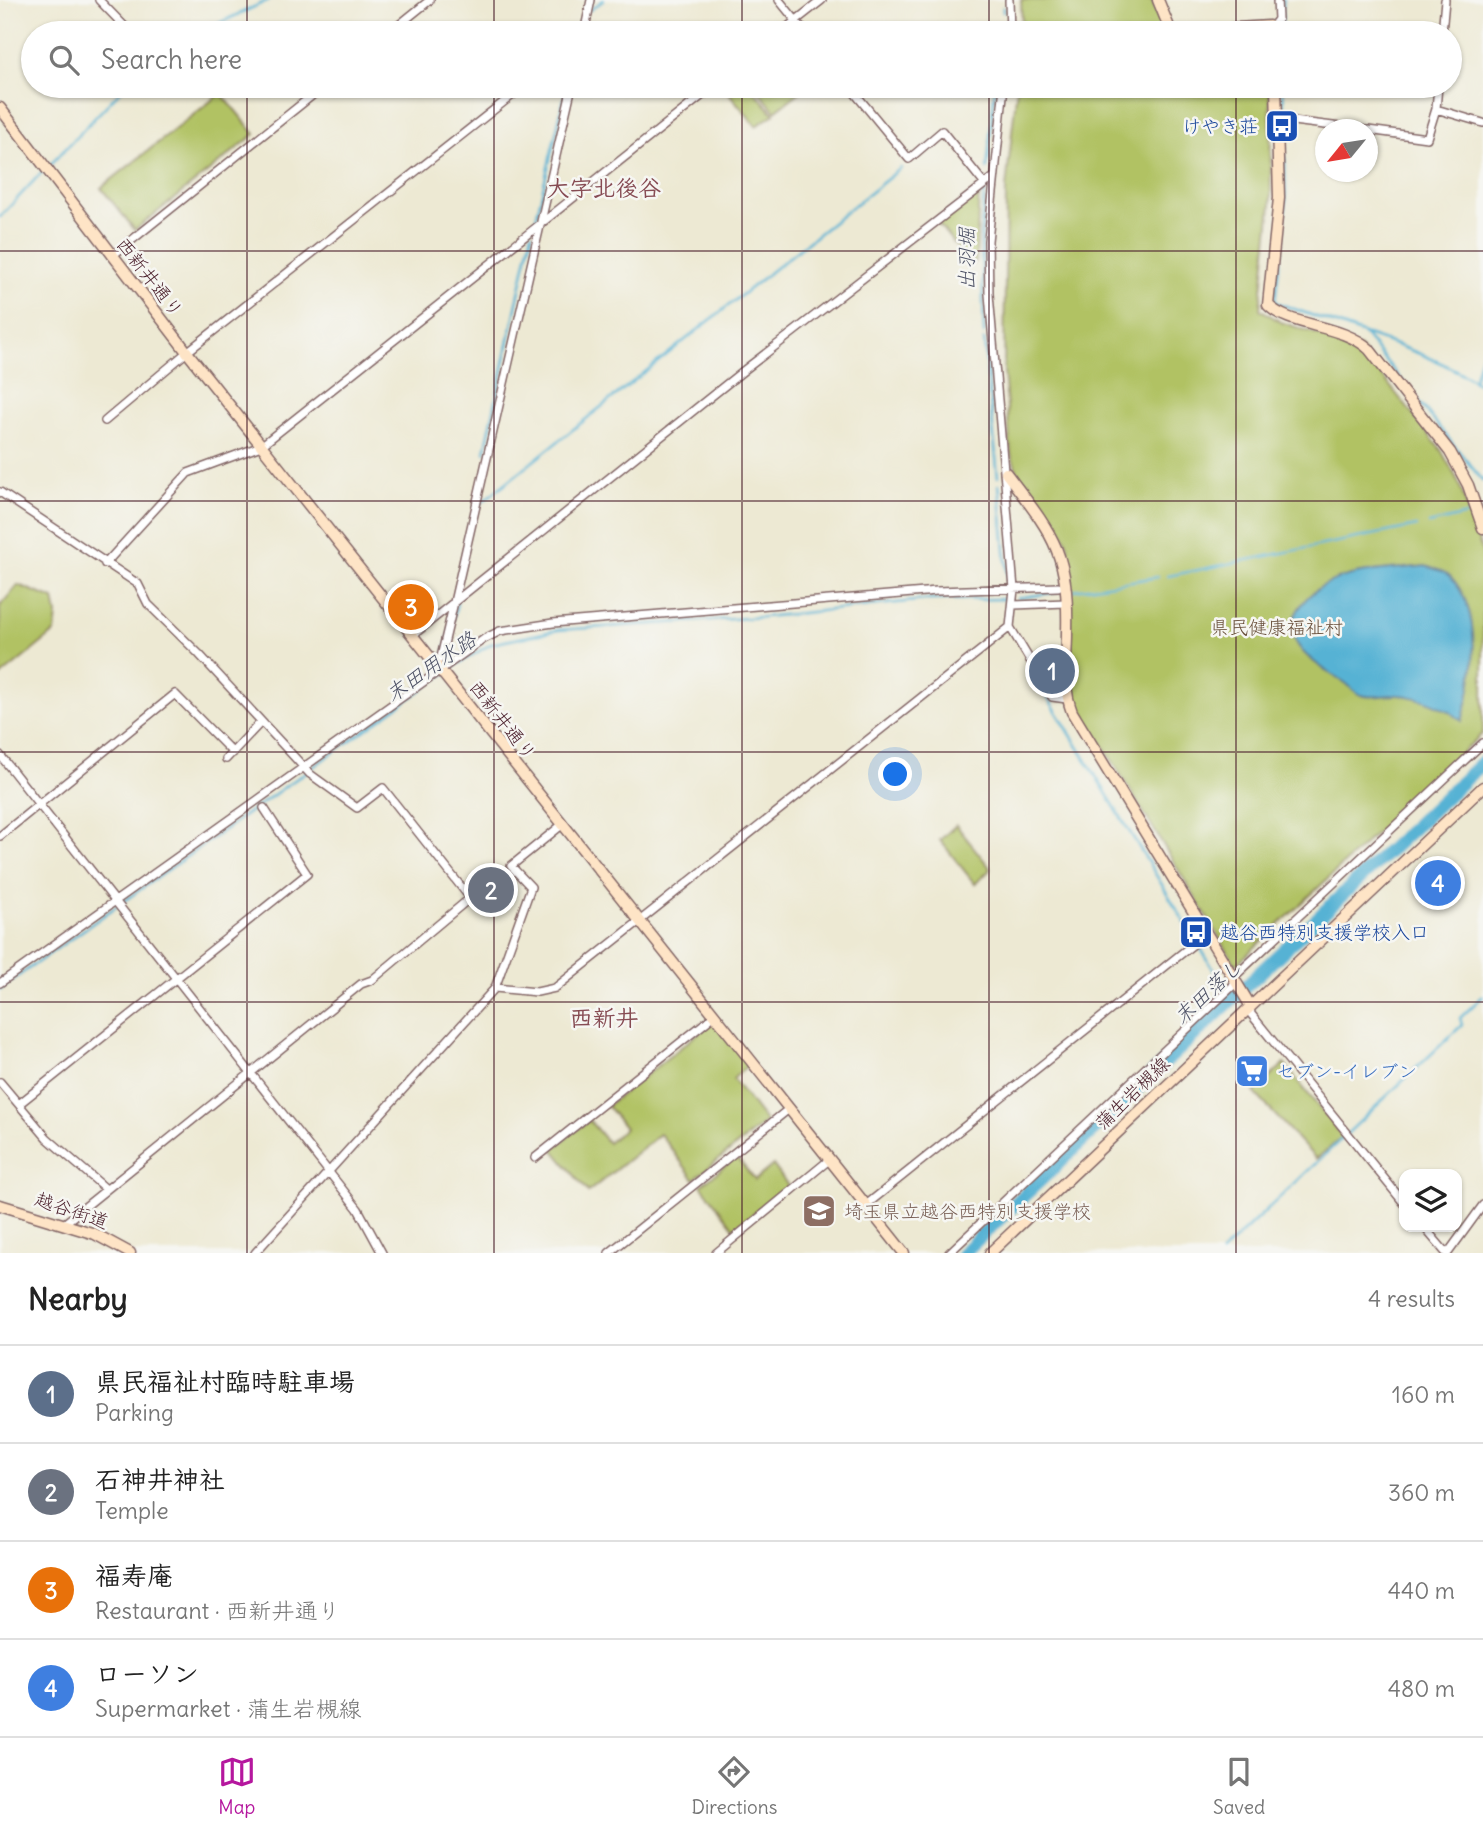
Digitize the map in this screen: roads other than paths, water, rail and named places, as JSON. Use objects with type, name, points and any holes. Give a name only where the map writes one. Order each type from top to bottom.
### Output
[{"type":"street","points":[[99,0],[119,21]]},
{"type":"street","points":[[404,21],[430,0]]},
{"type":"street","points":[[587,21],[591,0]]},
{"type":"street","points":[[779,0],[796,20],[822,0]]},
{"type":"street","points":[[1009,0],[1010,21]]},
{"type":"street","points":[[1158,0],[1167,21]]},
{"type":"street","points":[[1277,0],[1277,21]]},
{"type":"street","points":[[1443,21],[1445,0]]},
{"type":"street","points":[[112,256],[309,98]]},
{"type":"street","points":[[105,421],[187,352],[509,98]]},
{"type":"street","points":[[438,667],[569,98]]},
{"type":"street","points":[[105,564],[188,473],[261,446],[699,98]]},
{"type":"street","points":[[859,98],[909,159],[942,131],[983,182]]},
{"type":"street","points":[[1003,98],[988,242],[989,294],[1014,589],[1010,627],[1052,697],[1067,699]]},
{"type":"street","points":[[1276,98],[1277,236],[1268,305],[1279,313],[1354,337],[1369,349],[1450,452],[1478,500],[1483,528]]},
{"type":"street","points":[[1378,132],[1427,138],[1437,98]]},
{"type":"street","name":"西新井通り","points":[[0,108],[261,446],[904,1253]]},
{"type":"street","points":[[1436,109],[1483,123]]},
{"type":"street","points":[[1277,120],[1315,124]]},
{"type":"street","points":[[413,635],[983,182],[994,177]]},
{"type":"street","points":[[1006,473],[1056,544],[1066,603],[1067,699],[1079,726],[1250,1005],[1251,1014],[1399,1197]]},
{"type":"street","points":[[0,492],[138,584],[148,604],[199,654],[302,766],[357,808],[383,788],[470,898],[372,980],[361,984],[65,1223]]},
{"type":"street","points":[[0,983],[438,667],[500,631],[553,623],[937,591],[1058,587]]},
{"type":"street","points":[[1014,604],[1066,603]]},
{"type":"street","points":[[495,988],[537,992],[555,988],[1010,627]]},
{"type":"street","points":[[0,836],[175,694],[233,753]]},
{"type":"street","points":[[226,759],[261,722]]},
{"type":"street","points":[[950,1253],[1483,743]]},
{"type":"street","points":[[0,755],[358,1209],[382,1253]]},
{"type":"street","name":"蒲生岩槻線","points":[[990,1253],[1483,787]]},
{"type":"street","points":[[19,1104],[307,873],[264,808]]},
{"type":"street","points":[[255,1253],[495,988],[531,887],[511,866],[563,824]]},
{"type":"street","points":[[866,1205],[1206,934]]},
{"type":"street","points":[[535,1158],[715,1015]]},
{"type":"street","points":[[0,1082],[47,1138],[106,1189]]},
{"type":"street","points":[[608,1253],[790,1108]]},
{"type":"street","points":[[716,1253],[830,1160]]},
{"type":"street","name":"越谷街道","points":[[0,1205],[65,1223],[105,1239],[130,1253]]},
{"type":"street","points":[[1428,1232],[1447,1253],[1483,1205]]},
{"type":"water","points":[[1425,566],[1450,576],[1461,590],[1468,607],[1474,645],[1473,665],[1462,721],[1423,700],[1406,696],[1369,697],[1359,694],[1313,662],[1297,644],[1293,633],[1293,622],[1298,610],[1309,596],[1322,586],[1355,574]]},
{"type":"waterway","points":[[224,21],[269,0]]},
{"type":"waterway","points":[[590,10],[604,0]]},
{"type":"waterway","points":[[1282,21],[1283,0]]},
{"type":"waterway","name":"出羽堀","points":[[1003,7],[1003,12]]},
{"type":"waterway","points":[[582,21],[585,14]]},
{"type":"waterway","points":[[48,167],[114,98]]},
{"type":"waterway","points":[[534,227],[564,98]]},
{"type":"waterway","name":"出羽堀","points":[[987,169],[994,98]]},
{"type":"waterway","points":[[1283,98],[1286,202],[1275,302],[1364,334],[1483,481]]},
{"type":"waterway","points":[[477,506],[901,168]]},
{"type":"waterway","points":[[0,217],[43,171]]},
{"type":"waterway","name":"出羽堀","points":[[984,333],[981,234],[985,186]]},
{"type":"waterway","points":[[485,452],[532,233]]},
{"type":"waterway","points":[[1367,335],[1441,363],[1483,386]]},
{"type":"waterway","name":"出羽堀","points":[[984,340],[998,477]]},
{"type":"waterway","points":[[1474,380],[1483,349]]},
{"type":"waterway","name":"出羽堀","points":[[999,484],[1008,583]]},
{"type":"waterway","points":[[1429,524],[1471,514]]},
{"type":"waterway","points":[[1168,576],[1417,526]]},
{"type":"waterway","points":[[1074,590],[1158,577]]},
{"type":"waterway","points":[[1018,598],[1057,592]]},
{"type":"waterway","name":"末田用水路","points":[[0,989],[458,664],[491,644],[558,630],[764,617],[925,600],[1006,599]]},
{"type":"waterway","points":[[441,668],[457,603]]},
{"type":"waterway","points":[[1038,681],[1232,1000]]},
{"type":"waterway","name":"末田落し","points":[[963,1253],[1483,762]]},
{"type":"waterway","points":[[1221,1253],[1462,1025],[1460,1018],[1483,996]]},
{"type":"place","name":"けやき荘","points":[[1282,126]]},
{"type":"place","name":"福寿庵","points":[[411,607]]},
{"type":"place","name":"県民福祉村臨時駐車場","points":[[1052,671]]},
{"type":"place","name":"ローソン","points":[[1438,883]]},
{"type":"place","name":"石神井神社","points":[[491,890]]},
{"type":"place","name":"越谷西特別支援学校入口","points":[[1196,932]]},
{"type":"place","name":"セブン-イレブン","points":[[1252,1071]]},
{"type":"place","name":"埼玉県立越谷西特別支援学校","points":[[819,1211]]},
{"type":"district","name":"大字北後谷","points":[[604,188]]},
{"type":"district","name":"西新井","points":[[604,1018]]},
{"type":"park label","name":"県民健康福祉村","points":[[1277,627]]}]
